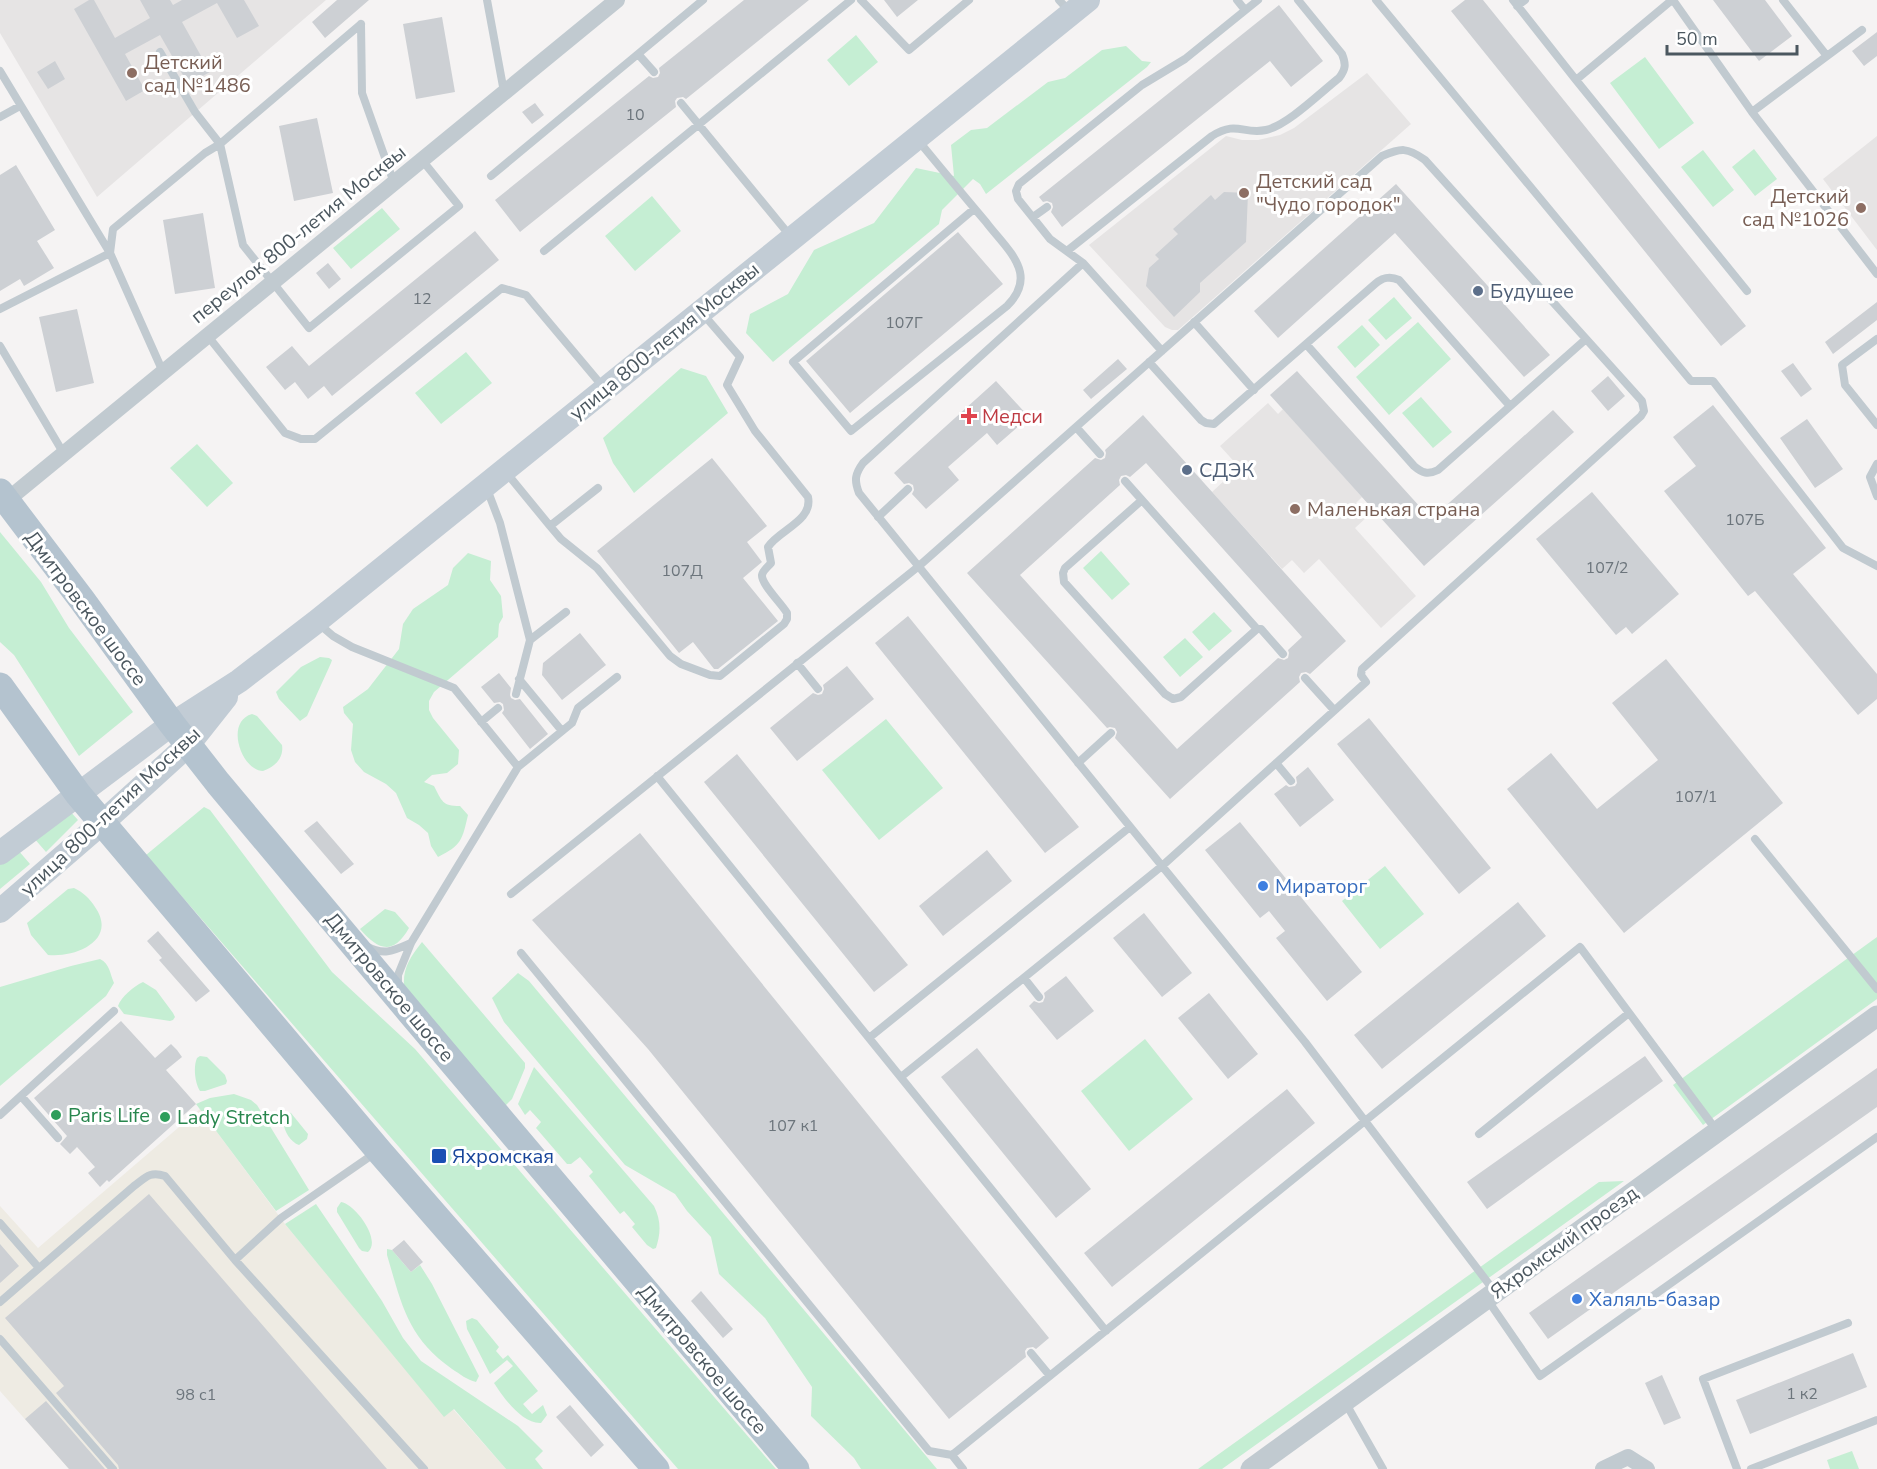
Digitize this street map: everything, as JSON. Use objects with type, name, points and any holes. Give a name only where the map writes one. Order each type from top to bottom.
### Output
[{"type":"main road","name":"улица 800-летия Москвы","points":[[0,911],[102,823],[180,734],[239,681],[316,622],[916,138],[1073,5]]},
{"type":"main road","name":"Дмитровское шоссе","points":[[3,496],[180,734],[409,1011],[796,1469]]},
{"type":"main road","points":[[0,686],[65,778],[102,823],[379,1151],[656,1469]]},
{"type":"main road","name":"улица 800-летия Москвы","points":[[0,853],[78,794],[180,734]]},
{"type":"street","name":"переулок 800-летия Москвы","points":[[3,496],[64,454],[617,0]]},
{"type":"street","name":"Яхромский проезд","points":[[1251,1469],[1877,1016]]},
{"type":"street","points":[[1603,1469],[1628,1457],[1647,1469]]},
{"type":"lane","points":[[488,0],[504,92]]},
{"type":"lane","points":[[491,176],[703,0]]},
{"type":"lane","points":[[544,251],[851,0]]},
{"type":"lane","points":[[861,0],[909,50],[969,0]]},
{"type":"lane","points":[[1237,0],[1245,10]]},
{"type":"lane","points":[[1162,351],[1083,263],[1050,239],[1017,196],[1017,188],[1019,184],[1142,85],[1185,59],[1258,0]]},
{"type":"lane","points":[[1067,251],[1212,136],[1234,127],[1258,131],[1276,127],[1339,78],[1345,71],[1346,63],[1298,0]]},
{"type":"lane","points":[[1376,0],[1691,381],[1713,381],[1843,548],[1877,566]]},
{"type":"lane","points":[[1575,80],[1672,0],[1752,112],[1877,274]]},
{"type":"lane","points":[[1783,0],[1827,56]]},
{"type":"lane","points":[[1518,2],[1575,80],[1747,291]]},
{"type":"lane","points":[[110,253],[113,229],[205,153],[220,144],[361,24],[362,93],[394,183]]},
{"type":"lane","points":[[1752,112],[1862,30]]},
{"type":"lane","points":[[160,52],[195,112],[220,144],[243,245],[309,328],[459,206],[422,160]]},
{"type":"lane","points":[[638,54],[654,72]]},
{"type":"lane","points":[[0,71],[110,253],[163,372]]},
{"type":"lane","points":[[681,103],[792,237]]},
{"type":"lane","points":[[0,117],[20,106]]},
{"type":"lane","points":[[916,138],[974,209],[1015,260],[1021,280],[1014,298],[851,431],[793,362],[974,209]]},
{"type":"lane","points":[[511,894],[919,566],[1382,156],[1397,150],[1414,152],[1425,160],[1642,401],[1644,411],[1362,669],[1360,675],[1366,682],[1162,866],[901,1077]]},
{"type":"lane","points":[[1033,218],[1047,207]]},
{"type":"lane","points":[[0,309],[110,253]]},
{"type":"lane","points":[[1083,263],[863,463],[856,473],[855,483],[859,493],[1305,1042],[1491,1295],[1540,1376],[1877,1137]]},
{"type":"lane","points":[[1149,362],[1201,420],[1214,424],[1381,279],[1394,278],[1399,280],[1510,406]]},
{"type":"lane","points":[[207,335],[285,433],[301,439],[315,439],[502,288],[526,295],[605,389]]},
{"type":"lane","points":[[505,470],[550,526],[597,568],[664,650],[681,664],[711,675],[720,675],[784,624],[788,613],[765,584],[762,575],[771,562],[768,547],[804,516],[808,508],[808,497],[755,431],[727,385],[740,357],[701,311]]},
{"type":"lane","points":[[1194,322],[1254,390]]},
{"type":"lane","points":[[1306,344],[1420,472],[1432,473],[1586,339]]},
{"type":"lane","points":[[1877,339],[1842,365],[1845,385],[1877,425]]},
{"type":"lane","points":[[0,346],[64,454]]},
{"type":"lane","points":[[1076,427],[1100,454]]},
{"type":"lane","points":[[1877,464],[1870,477],[1877,495]]},
{"type":"lane","points":[[1125,481],[1257,629],[1261,629],[1283,654]]},
{"type":"lane","points":[[485,486],[500,523],[530,640],[516,694]]},
{"type":"lane","points":[[550,526],[598,488]]},
{"type":"lane","points":[[878,517],[908,489]]},
{"type":"lane","points":[[1142,500],[1065,568],[1064,582],[1165,694],[1173,699],[1181,697],[1257,629]]},
{"type":"lane","points":[[530,640],[566,612]]},
{"type":"lane","points":[[316,622],[333,636],[352,647],[454,688],[518,767]]},
{"type":"lane","points":[[797,663],[818,689]]},
{"type":"lane","points":[[409,1011],[398,986],[398,975],[411,943],[518,767],[572,723],[578,708],[617,677]]},
{"type":"lane","points":[[1305,678],[1334,710]]},
{"type":"lane","points":[[519,679],[562,731]]},
{"type":"lane","points":[[482,722],[498,708]]},
{"type":"lane","points":[[1078,763],[1111,733]]},
{"type":"lane","points":[[1276,763],[1291,781]]},
{"type":"lane","points":[[657,776],[1106,1331]]},
{"type":"lane","points":[[869,1038],[1130,827]]},
{"type":"lane","points":[[1755,839],[1877,989]]},
{"type":"lane","points":[[345,933],[380,952],[397,950],[411,943]]},
{"type":"lane","points":[[952,1455],[1580,947],[1718,1131]]},
{"type":"lane","points":[[521,953],[928,1451],[952,1455],[963,1469]]},
{"type":"lane","points":[[1023,978],[1039,998]]},
{"type":"lane","points":[[0,1115],[114,1011]]},
{"type":"lane","points":[[1479,1134],[1629,1013]]},
{"type":"lane","points":[[21,1096],[58,1138]]},
{"type":"lane","points":[[235,1260],[281,1218],[379,1151]]},
{"type":"lane","points":[[0,1302],[134,1186],[156,1173],[165,1176],[235,1260],[424,1469]]},
{"type":"lane","points":[[0,1223],[39,1268]]},
{"type":"lane","points":[[1737,1469],[1703,1379],[1848,1323]]},
{"type":"lane","points":[[0,1339],[113,1469]]},
{"type":"lane","points":[[1031,1353],[1050,1376]]},
{"type":"lane","points":[[1344,1402],[1383,1469]]},
{"type":"lane","points":[[1751,1469],[1877,1420]]},
{"type":"shaded area","name":"Детский сад №1486","points":[[0,0],[326,0],[97,197],[0,33]]},
{"type":"shaded area","name":"Детский сад \"Чудо городок\"","points":[[1367,73],[1411,124],[1178,330],[1165,327],[1089,245],[1226,136],[1242,140],[1258,140],[1280,135],[1294,128]]},
{"type":"shaded area","name":"Детский сад №1026","points":[[1877,136],[1877,250],[1823,179]]},
{"type":"shaded area","name":"Маленькая страна","points":[[1268,403],[1278,414],[1283,409],[1362,497],[1356,503],[1368,516],[1355,528],[1416,596],[1381,628],[1319,559],[1304,573],[1292,560],[1282,569],[1212,492],[1239,467],[1220,446]]},
{"type":"shaded area","points":[[200,1109],[285,1224],[444,1416],[453,1409],[506,1469],[69,1469],[0,1391],[0,1206],[38,1248]]},
{"type":"green space","points":[[856,35],[878,62],[849,86],[827,60]]},
{"type":"green space","points":[[1126,46],[1142,61],[1151,62],[1147,67],[986,194],[980,184],[973,179],[942,210],[939,224],[773,362],[746,333],[750,314],[788,294],[814,250],[874,223],[916,168],[954,176],[951,145],[971,130],[987,128],[1048,82],[1065,78],[1102,50]]},
{"type":"green space","points":[[1645,57],[1694,123],[1659,149],[1610,83]]},
{"type":"green space","points":[[1754,149],[1777,179],[1755,196],[1732,167]]},
{"type":"green space","points":[[1703,150],[1734,190],[1713,207],[1681,167]]},
{"type":"green space","points":[[652,196],[681,231],[635,271],[605,236]]},
{"type":"green space","points":[[382,208],[400,229],[351,269],[333,248]]},
{"type":"green space","points":[[1394,297],[1412,318],[1386,340],[1368,320]]},
{"type":"green space","points":[[1418,322],[1451,359],[1389,415],[1356,377]]},
{"type":"green space","points":[[1362,325],[1380,345],[1355,368],[1337,347]]},
{"type":"green space","points":[[466,352],[492,383],[441,424],[415,393]]},
{"type":"green space","points":[[681,368],[706,376],[728,413],[634,493],[613,463],[603,438]]},
{"type":"green space","points":[[1421,397],[1452,432],[1433,448],[1402,413]]},
{"type":"green space","points":[[197,444],[233,483],[207,507],[170,468]]},
{"type":"green space","points":[[0,532],[41,582],[69,628],[133,712],[79,756],[14,655],[0,642]]},
{"type":"green space","points":[[1101,551],[1130,584],[1112,600],[1083,568]]},
{"type":"green space","points":[[468,553],[491,561],[490,580],[501,596],[503,617],[499,624],[498,637],[434,692],[429,701],[429,710],[433,718],[459,750],[458,764],[447,773],[432,775],[424,782],[434,786],[443,802],[460,806],[468,815],[460,841],[438,857],[431,846],[428,833],[407,818],[396,793],[386,784],[364,772],[355,762],[351,750],[353,724],[344,713],[343,707],[368,689],[399,649],[403,624],[413,609],[448,585],[453,568]]},
{"type":"green space","points":[[1214,612],[1232,631],[1209,651],[1192,632]]},
{"type":"green space","points":[[1185,638],[1203,657],[1180,677],[1163,657]]},
{"type":"green space","points":[[320,657],[332,660],[307,716],[300,721],[279,699],[276,692],[301,667]]},
{"type":"green space","points":[[252,714],[257,716],[282,745],[282,754],[278,761],[263,771],[255,769],[248,763],[239,746],[239,726]]},
{"type":"green space","points":[[886,719],[943,788],[879,840],[822,770]]},
{"type":"green space","points":[[204,807],[210,810],[332,972],[415,1049],[776,1469],[678,1469],[146,855]]},
{"type":"green space","points":[[69,810],[78,820],[46,852],[33,837]]},
{"type":"green space","points":[[18,850],[30,864],[0,889],[0,865]]},
{"type":"green space","points":[[1385,866],[1424,914],[1380,949],[1342,901]]},
{"type":"green space","points":[[74,888],[89,899],[101,919],[98,937],[81,950],[48,955],[31,935],[27,923],[68,889]]},
{"type":"green space","points":[[385,909],[395,912],[409,928],[397,943],[385,947],[373,942],[360,929]]},
{"type":"green space","points":[[1877,937],[1877,999],[1703,1125],[1673,1085]]},
{"type":"green space","points":[[422,942],[525,1063],[512,1099],[502,1109],[405,994],[405,972],[413,954]]},
{"type":"green space","points":[[100,959],[108,966],[114,983],[106,996],[0,1086],[0,987]]},
{"type":"green space","points":[[518,973],[529,981],[937,1469],[861,1469],[854,1458],[811,1416],[812,1387],[765,1318],[719,1274],[711,1237],[675,1194],[625,1165],[504,1022],[492,998]]},
{"type":"green space","points":[[143,982],[156,990],[173,1013],[175,1017],[173,1020],[124,1014],[118,1006],[122,999]]},
{"type":"green space","points":[[1145,1039],[1193,1099],[1129,1151],[1081,1091]]},
{"type":"green space","points":[[207,1057],[225,1075],[226,1084],[200,1091],[195,1070],[197,1058]]},
{"type":"green space","points":[[534,1067],[654,1206],[660,1227],[656,1248],[653,1249],[647,1245],[632,1227],[635,1224],[624,1211],[620,1214],[589,1176],[593,1172],[580,1157],[571,1164],[567,1164],[536,1128],[541,1122],[530,1110],[525,1115],[518,1104]]},
{"type":"green space","points":[[234,1094],[251,1100],[257,1105],[309,1190],[276,1211],[196,1104],[210,1098]]},
{"type":"green space","points":[[287,1112],[291,1113],[308,1134],[307,1139],[299,1145],[291,1140],[284,1126],[284,1116]]},
{"type":"green space","points":[[1624,1181],[1222,1469],[1198,1469],[1599,1182]]},
{"type":"green space","points":[[341,1202],[353,1209],[365,1223],[372,1239],[368,1252],[359,1248],[337,1212]]},
{"type":"green space","points":[[316,1204],[382,1301],[403,1338],[421,1361],[518,1426],[543,1451],[535,1459],[543,1469],[506,1469],[454,1409],[444,1417],[285,1224]]},
{"type":"green space","points":[[387,1249],[392,1250],[411,1272],[420,1265],[479,1376],[476,1382],[461,1375],[437,1357],[416,1332],[402,1305]]},
{"type":"green space","points":[[472,1318],[477,1320],[499,1347],[496,1351],[503,1359],[508,1355],[538,1391],[523,1404],[532,1414],[543,1405],[547,1415],[541,1423],[527,1419],[520,1414],[494,1383],[513,1366],[507,1360],[490,1374],[467,1329],[466,1321]]},
{"type":"green space","points":[[1852,1451],[1859,1469],[1830,1469],[1827,1460]]},
{"type":"building","points":[[89,0],[94,0],[115,38],[150,18],[140,0],[170,0],[173,5],[182,0],[244,0],[259,26],[237,38],[217,3],[182,22],[210,72],[188,84],[160,35],[125,54],[145,90],[126,101],[74,9]]},
{"type":"building","points":[[337,0],[369,0],[325,38],[312,22]]},
{"type":"building","points":[[744,0],[809,0],[686,99],[677,98],[676,107],[520,232],[495,200],[649,76],[658,77],[659,68]]},
{"type":"building","points":[[884,0],[918,0],[897,17]]},
{"type":"building","points":[[1465,0],[1483,0],[1746,326],[1721,346],[1451,11]]},
{"type":"building","points":[[1713,0],[1765,0],[1792,36],[1759,61]]},
{"type":"building","points":[[1279,5],[1323,61],[1291,87],[1270,61],[1062,227],[1051,212],[1052,203],[1043,202],[1039,197]]},
{"type":"building","points":[[442,17],[455,92],[416,99],[403,24]]},
{"type":"building","points":[[1877,32],[1877,56],[1864,66],[1852,51]]},
{"type":"building","points":[[55,61],[65,79],[48,89],[37,72]]},
{"type":"building","points":[[535,103],[544,115],[532,124],[522,112]]},
{"type":"building","points":[[317,118],[333,193],[294,201],[279,126]]},
{"type":"building","points":[[16,165],[55,230],[37,241],[54,268],[24,286],[20,279],[0,291],[0,175]]},
{"type":"building","points":[[1396,184],[1550,355],[1524,377],[1395,233],[1278,338],[1254,311]]},
{"type":"building","points":[[1224,192],[1248,193],[1246,242],[1200,283],[1200,292],[1174,317],[1146,286],[1149,268],[1159,259],[1155,255],[1178,234],[1173,229],[1211,195],[1215,200]]},
{"type":"building","points":[[203,213],[215,288],[175,294],[163,220]]},
{"type":"building","points":[[475,231],[499,260],[332,396],[324,386],[308,399],[295,382],[285,390],[266,367],[292,346],[309,366]]},
{"type":"building","points":[[958,232],[1003,284],[850,413],[806,361]]},
{"type":"building","points":[[328,263],[341,279],[329,289],[316,273]]},
{"type":"building","points":[[1877,302],[1877,320],[1833,354],[1825,342]]},
{"type":"building","points":[[77,309],[94,383],[56,392],[39,317]]},
{"type":"building","points":[[1118,359],[1127,369],[1091,399],[1083,390]]},
{"type":"building","points":[[1793,363],[1812,389],[1801,397],[1781,371]]},
{"type":"building","points":[[1297,371],[1431,519],[1553,410],[1574,432],[1424,566],[1270,395]]},
{"type":"building","points":[[1608,376],[1625,396],[1608,411],[1591,391]]},
{"type":"building","points":[[996,381],[1029,417],[997,445],[987,433],[948,467],[959,480],[926,509],[912,494],[913,485],[904,484],[894,473]]},
{"type":"building","points":[[1713,405],[1826,548],[1793,574],[1877,674],[1877,699],[1858,715],[1755,591],[1748,596],[1664,491],[1696,466],[1673,437]]},
{"type":"building","points":[[1143,415],[1346,641],[1310,674],[1301,673],[1300,682],[1170,799],[1115,738],[1117,732],[1115,728],[1107,728],[967,573],[1095,458],[1101,460],[1105,458],[1105,450]],"holes":[[[1146,463],[1302,637],[1288,650],[1288,658],[1284,660],[1278,658],[1177,749],[1020,575],[1120,485],[1121,476],[1130,477]]]},
{"type":"building","points":[[1807,419],[1843,469],[1815,488],[1780,438]]},
{"type":"building","points":[[712,458],[767,526],[747,542],[762,562],[743,578],[778,621],[718,669],[714,669],[693,642],[679,653],[597,551]]},
{"type":"building","points":[[1592,492],[1679,594],[1632,634],[1626,627],[1616,635],[1536,539]]},
{"type":"building","points":[[908,616],[1079,827],[1045,853],[875,643]]},
{"type":"building","points":[[580,633],[606,665],[562,700],[542,675],[543,663]]},
{"type":"building","points":[[1666,659],[1783,803],[1624,933],[1507,789],[1551,753],[1597,809],[1658,760],[1612,703]]},
{"type":"building","points":[[847,666],[874,699],[797,761],[770,728],[813,693],[822,694],[823,685]]},
{"type":"building","points":[[499,673],[511,688],[511,698],[520,699],[548,734],[530,749],[502,713],[503,704],[494,703],[481,687]]},
{"type":"building","points":[[1369,718],[1491,868],[1459,894],[1337,744]]},
{"type":"building","points":[[737,754],[908,965],[874,992],[704,782]]},
{"type":"building","points":[[1308,767],[1334,800],[1300,827],[1274,794],[1286,785],[1295,786],[1296,777]]},
{"type":"building","points":[[317,821],[354,864],[341,874],[304,831]]},
{"type":"building","points":[[1240,822],[1362,972],[1327,1001],[1276,938],[1285,931],[1269,911],[1260,918],[1205,850]]},
{"type":"building","points":[[640,833],[1049,1338],[1036,1349],[1027,1348],[1026,1357],[949,1419],[648,1049],[532,920]]},
{"type":"building","points":[[987,850],[1012,881],[943,936],[919,906]]},
{"type":"building","points":[[1518,902],[1546,936],[1382,1069],[1354,1035]]},
{"type":"building","points":[[1144,913],[1192,973],[1162,997],[1113,938]]},
{"type":"building","points":[[158,931],[210,991],[196,1002],[159,960],[162,958],[147,941]]},
{"type":"building","points":[[1066,976],[1094,1011],[1057,1040],[1029,1006],[1034,1001],[1043,1002],[1044,993]]},
{"type":"building","points":[[1209,993],[1258,1054],[1228,1079],[1178,1018]]},
{"type":"building","points":[[121,1021],[155,1058],[171,1044],[177,1050],[182,1057],[166,1070],[196,1104],[109,1182],[107,1180],[100,1187],[88,1173],[95,1167],[77,1147],[70,1154],[60,1144],[67,1136],[34,1098]]},
{"type":"building","points":[[977,1048],[1091,1189],[1056,1218],[941,1077]]},
{"type":"building","points":[[1645,1056],[1663,1081],[1487,1209],[1467,1182]]},
{"type":"building","points":[[1877,1068],[1877,1107],[1548,1339],[1529,1313]]},
{"type":"building","points":[[1287,1089],[1315,1123],[1112,1287],[1084,1253]]},
{"type":"building","points":[[149,1194],[387,1469],[119,1469],[56,1393],[64,1386],[5,1318]]},
{"type":"building","points":[[404,1240],[423,1262],[411,1272],[392,1250]]},
{"type":"building","points":[[0,1244],[19,1266],[0,1283]]},
{"type":"building","points":[[701,1291],[733,1329],[723,1338],[691,1301]]},
{"type":"building","points":[[1853,1353],[1867,1387],[1750,1434],[1736,1400]]},
{"type":"building","points":[[1662,1375],[1681,1418],[1664,1425],[1645,1383]]},
{"type":"building","points":[[46,1401],[105,1469],[69,1469],[25,1419]]},
{"type":"building","points":[[570,1405],[604,1445],[591,1457],[556,1417]]},
{"type":"place","name":"Детский сад №1486","points":[[132,73]]},
{"type":"place","name":"Детский сад \"Чудо городок\"","points":[[1244,193]]},
{"type":"place","name":"Детский сад №1026","points":[[1861,208]]},
{"type":"place","name":"Будущее","points":[[1478,291]]},
{"type":"place","name":"Медси","points":[[969,416]]},
{"type":"place","name":"СДЭК","points":[[1187,470]]},
{"type":"place","name":"Маленькая страна","points":[[1295,509]]},
{"type":"place","name":"Мираторг","points":[[1263,886]]},
{"type":"place","name":"Paris Life","points":[[56,1115]]},
{"type":"place","name":"Lady Stretch","points":[[165,1117]]},
{"type":"place","name":"Яхромская","points":[[439,1156]]},
{"type":"place","name":"Халяль-базар","points":[[1577,1299]]}]
